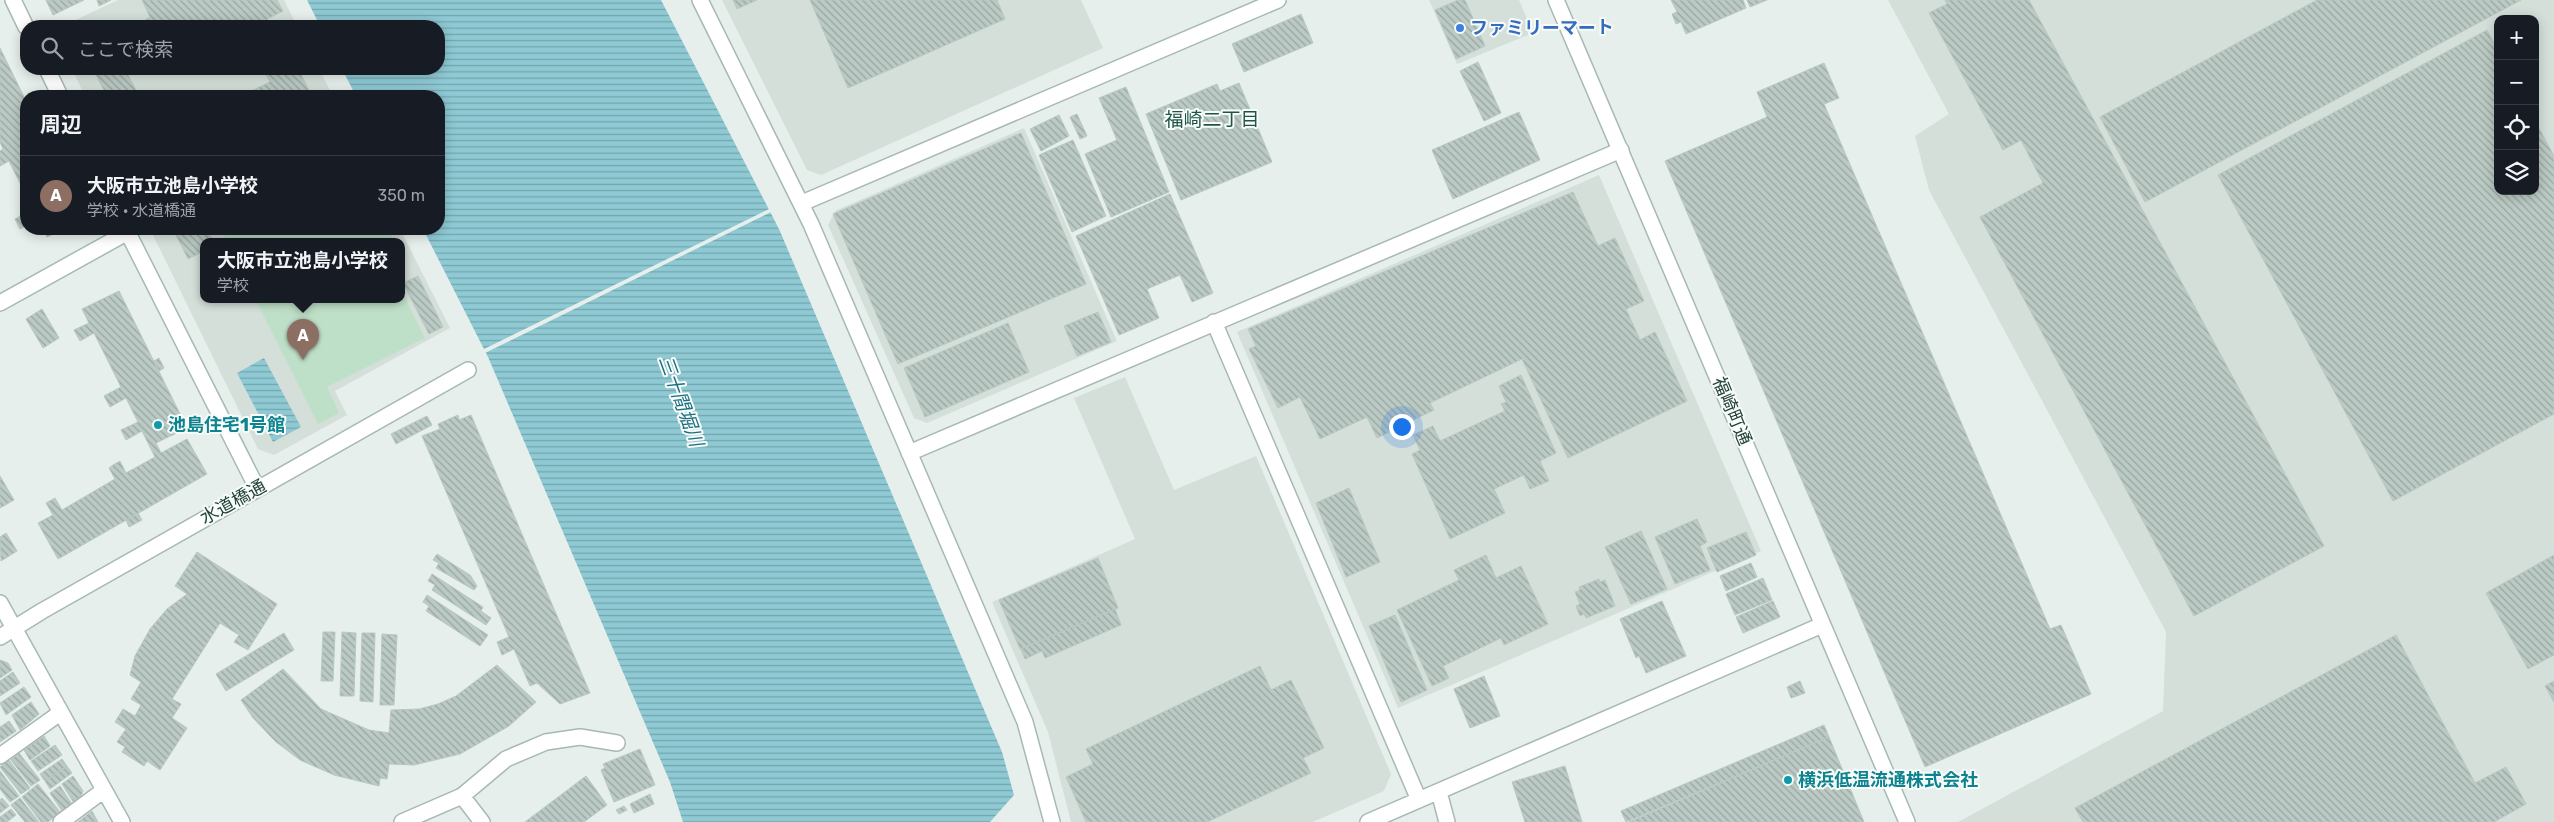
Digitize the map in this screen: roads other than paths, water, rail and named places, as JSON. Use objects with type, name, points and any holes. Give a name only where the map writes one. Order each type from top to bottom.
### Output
[{"type":"street","points":[[13,0],[22,20]]},
{"type":"street","points":[[700,0],[802,203],[909,452],[1024,722],[1052,822]]},
{"type":"street","points":[[802,203],[1278,0]]},
{"type":"street","name":"福崎町通","points":[[1556,0],[1907,822]]},
{"type":"street","points":[[50,75],[57,90]]},
{"type":"street","points":[[909,452],[1621,150]]},
{"type":"street","points":[[0,304],[118,235]]},
{"type":"street","points":[[130,235],[257,488]]},
{"type":"street","points":[[1214,322],[1419,800]]},
{"type":"street","name":"水道橋通","points":[[0,637],[14,627],[257,488],[468,370]]},
{"type":"street","points":[[0,604],[122,822]]},
{"type":"street","points":[[1368,822],[1822,625]]},
{"type":"street","points":[[0,756],[60,713]]},
{"type":"street","points":[[402,822],[462,796],[506,759],[546,742],[580,737],[617,743]]},
{"type":"street","points":[[61,822],[104,790]]},
{"type":"street","points":[[1439,792],[1447,822]]},
{"type":"street","points":[[462,796],[482,822]]},
{"type":"water","name":"三十間堀川","points":[[307,0],[661,0],[779,229],[1002,752],[1014,795],[990,822],[683,822],[670,782],[488,357],[426,235],[445,235],[445,90],[353,90],[345,75],[445,75],[445,20],[317,20]]},
{"type":"water","points":[[264,358],[301,427],[273,442],[237,373]]},
{"type":"place","name":"ファミリーマート","points":[[1460,28]]},
{"type":"place","name":"大阪市立池島小学校","points":[[303,360]]},
{"type":"place","name":"池島住宅1号館","points":[[158,425]]},
{"type":"place","name":"横浜低温流通株式会社","points":[[1788,780]]},
{"type":"district","name":"福崎二丁目","points":[[1212,119]]}]
